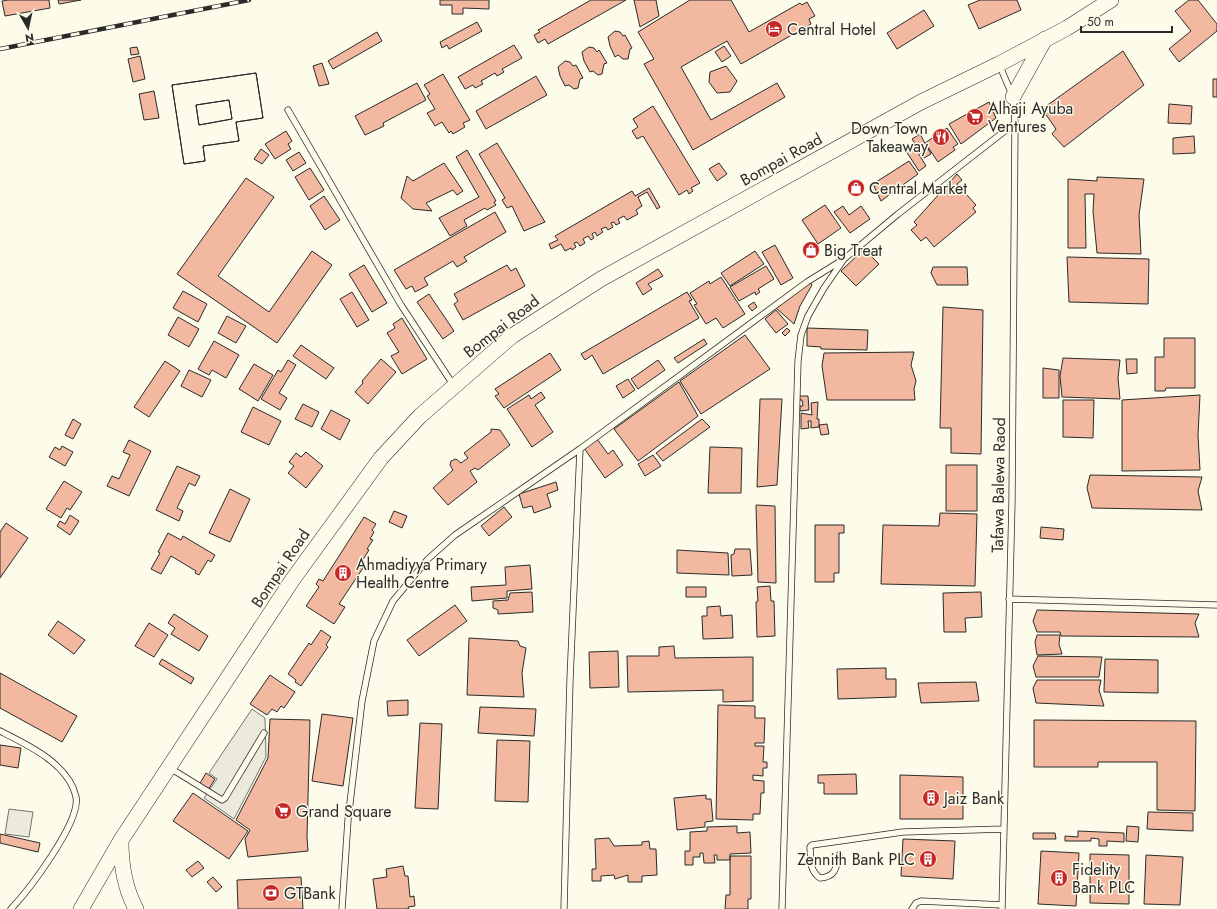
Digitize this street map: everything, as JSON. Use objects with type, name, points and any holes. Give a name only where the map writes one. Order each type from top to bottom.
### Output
[{"type":"main road","points":[[1067,28],[1091,0]]},
{"type":"main road","name":"Bompai Road","points":[[81,909],[121,840],[293,579],[381,458],[420,416],[512,336],[601,279],[921,102],[999,64],[1067,28],[1111,0]]},
{"type":"main road","points":[[1013,97],[1045,40]]},
{"type":"main road","points":[[121,840],[121,854],[125,881],[136,909]]},
{"type":"lane","name":"Tafawa Balewa Raod","points":[[999,64],[1013,97],[1015,123],[1009,599],[1002,907]]},
{"type":"lane","points":[[288,110],[401,305],[454,386]]},
{"type":"lane","points":[[342,909],[348,820],[362,702],[374,641],[393,601],[428,559],[455,535],[580,449],[807,282],[844,259],[898,214],[1015,123]]},
{"type":"lane","points":[[782,909],[798,361],[801,335],[808,316],[824,288],[844,259]]},
{"type":"lane","points":[[564,909],[570,680],[580,449]]},
{"type":"lane","points":[[1009,599],[1217,605]]},
{"type":"lane","points":[[0,732],[24,743],[64,774],[76,798],[74,812],[59,843],[43,870],[11,909]]},
{"type":"lane","points":[[169,768],[222,800],[225,798],[264,733]]},
{"type":"lane","points":[[839,855],[836,872],[831,876],[820,878],[814,873],[811,867],[810,847],[812,844],[903,832],[1004,829]]},
{"type":"lane","points":[[912,909],[916,903],[921,901],[1002,907]]},
{"type":"lane","points":[[955,909],[958,903]]},
{"type":"shaded area","points":[[252,709],[265,718],[266,757],[234,819],[204,798],[217,779],[209,773]]},
{"type":"shaded area","points":[[9,809],[33,812],[29,837],[5,834]]},
{"type":"building","points":[[49,0],[50,8],[5,16],[2,1]]},
{"type":"building","points":[[58,0],[81,0],[59,4]]},
{"type":"building","points":[[440,0],[489,0],[489,9],[463,8],[463,14],[452,14],[452,5],[440,5]]},
{"type":"building","points":[[591,0],[626,0],[548,44],[545,39],[538,43],[534,35],[540,32],[538,30]]},
{"type":"building","points":[[634,0],[656,0],[659,16],[640,27]]},
{"type":"building","points":[[690,0],[731,0],[749,32],[800,3],[802,5],[807,2],[815,16],[809,19],[811,24],[741,64],[727,41],[681,67],[711,120],[777,83],[785,97],[693,150],[644,64],[654,59],[638,32]]},
{"type":"building","points":[[980,0],[1017,0],[1021,10],[979,29],[968,5]]},
{"type":"building","points":[[1189,0],[1198,0],[1217,24],[1217,31],[1179,62],[1169,49],[1191,31],[1175,11]]},
{"type":"building","points":[[924,10],[934,26],[897,49],[887,33]]},
{"type":"building","points":[[477,22],[482,31],[449,49],[447,45],[442,48],[440,42]]},
{"type":"building","points":[[615,31],[620,32],[623,36],[625,35],[632,48],[630,49],[628,59],[623,59],[618,55],[615,57],[608,37]]},
{"type":"building","points":[[377,32],[382,41],[333,69],[328,61]]},
{"type":"building","points":[[514,45],[522,58],[502,69],[504,72],[497,76],[495,73],[481,81],[483,84],[475,88],[473,85],[465,89],[458,77]]},
{"type":"building","points":[[724,46],[731,56],[722,62],[715,52]]},
{"type":"building","points":[[137,47],[139,54],[131,55],[130,48]]},
{"type":"building","points":[[589,47],[594,48],[597,52],[599,50],[607,63],[604,64],[602,74],[598,75],[593,71],[590,72],[584,61],[582,52]]},
{"type":"building","points":[[1123,51],[1144,85],[1064,147],[1052,134],[1056,129],[1042,109]]},
{"type":"building","points":[[140,56],[145,79],[133,82],[128,59]]},
{"type":"building","points":[[565,61],[570,62],[573,66],[576,65],[583,78],[580,79],[578,88],[574,89],[569,85],[565,86],[560,76],[558,67]]},
{"type":"building","points":[[322,63],[329,84],[319,86],[313,66]]},
{"type":"building","points":[[726,66],[737,81],[730,92],[717,93],[709,82],[710,72]]},
{"type":"building","points":[[256,73],[263,118],[236,122],[239,141],[203,146],[205,161],[184,164],[172,85]],"holes":[[[229,100],[232,119],[199,125],[196,105]]]},
{"type":"building","points":[[256,73],[263,118],[236,122],[239,141],[203,146],[205,161],[184,164],[172,85]],"holes":[[[229,100],[232,119],[199,125],[196,105]]]},
{"type":"building","points":[[443,74],[470,120],[463,123],[465,127],[453,134],[451,131],[449,133],[442,122],[435,126],[427,113],[435,109],[427,96],[430,94],[424,85]]},
{"type":"building","points":[[536,76],[547,95],[486,129],[476,111]]},
{"type":"building","points":[[1213,79],[1217,79],[1217,97],[1213,97]]},
{"type":"building","points":[[417,83],[426,100],[383,123],[384,126],[365,135],[355,116]]},
{"type":"building","points":[[154,91],[159,118],[144,120],[139,94]]},
{"type":"building","points":[[989,102],[996,118],[961,144],[949,124]]},
{"type":"building","points":[[1169,104],[1192,106],[1191,124],[1168,123]]},
{"type":"building","points":[[653,106],[700,183],[691,188],[693,191],[689,194],[687,190],[679,195],[643,136],[637,139],[632,131],[638,127],[633,119]]},
{"type":"building","points":[[947,128],[958,144],[953,147],[955,150],[938,162],[925,143]]},
{"type":"building","points":[[286,131],[292,141],[288,144],[291,149],[275,159],[265,144]]},
{"type":"building","points":[[920,134],[931,154],[924,158],[912,139]]},
{"type":"building","points":[[1194,136],[1195,153],[1173,154],[1173,138]]},
{"type":"building","points":[[497,143],[545,222],[524,231],[512,206],[507,208],[502,200],[505,198],[479,154]]},
{"type":"building","points":[[914,146],[926,166],[919,171],[906,151]]},
{"type":"building","points":[[261,149],[269,155],[262,164],[254,159]]},
{"type":"building","points":[[467,150],[496,201],[494,202],[496,205],[487,210],[485,208],[464,220],[467,226],[450,236],[439,218],[479,197],[456,157]]},
{"type":"building","points":[[299,152],[306,163],[293,171],[286,160]]},
{"type":"building","points":[[909,161],[918,174],[881,201],[873,184]]},
{"type":"building","points":[[444,163],[463,191],[457,195],[453,190],[426,203],[432,211],[413,209],[401,198],[407,176],[413,181]]},
{"type":"building","points":[[719,163],[727,174],[717,181],[709,169]]},
{"type":"building","points":[[310,168],[324,190],[309,200],[295,177]]},
{"type":"building","points":[[957,174],[962,180],[957,184],[976,205],[973,208],[976,212],[934,247],[926,237],[921,241],[911,230],[917,225],[914,222]]},
{"type":"building","points":[[1097,177],[1144,179],[1139,215],[1141,254],[1097,253],[1093,211],[1094,194],[1085,194],[1086,248],[1068,248],[1068,179],[1097,181]]},
{"type":"building","points":[[246,178],[274,197],[218,276],[269,312],[312,251],[332,265],[277,343],[177,274]]},
{"type":"building","points":[[649,188],[660,207],[657,209],[647,192],[638,197],[642,206],[636,210],[638,214],[627,220],[624,216],[618,219],[620,223],[616,225],[614,222],[611,223],[613,227],[608,230],[606,227],[601,229],[603,232],[597,236],[595,232],[592,234],[594,238],[591,240],[588,236],[583,239],[585,243],[580,246],[577,242],[574,243],[576,247],[572,250],[571,248],[565,251],[561,244],[551,249],[549,244],[558,240],[555,236],[632,191],[635,196]]},
{"type":"building","points":[[324,196],[340,220],[325,230],[310,206]]},
{"type":"building","points":[[825,205],[841,228],[818,244],[802,220]]},
{"type":"building","points":[[843,206],[849,215],[861,206],[870,219],[850,233],[834,212]]},
{"type":"building","points":[[495,212],[506,232],[464,257],[467,261],[457,267],[453,261],[424,278],[428,285],[415,292],[412,286],[406,289],[394,270]]},
{"type":"building","points":[[775,245],[793,278],[781,285],[762,252]]},
{"type":"building","points":[[864,249],[879,264],[856,286],[841,271]]},
{"type":"building","points":[[755,251],[764,264],[730,286],[721,273]]},
{"type":"building","points":[[1067,257],[1149,259],[1148,304],[1069,302]]},
{"type":"building","points":[[364,265],[387,303],[372,312],[349,274]]},
{"type":"building","points":[[507,265],[511,271],[516,268],[525,286],[463,320],[454,304],[458,301],[454,294]]},
{"type":"building","points":[[766,266],[774,279],[758,289],[760,292],[756,295],[755,292],[739,301],[730,287]]},
{"type":"building","points":[[933,267],[967,267],[968,285],[937,285],[931,273]]},
{"type":"building","points":[[658,269],[663,276],[648,284],[652,289],[643,295],[636,283]]},
{"type":"building","points":[[721,277],[745,314],[723,328],[716,318],[706,324],[694,305],[697,304],[690,293],[709,281],[710,284]]},
{"type":"building","points":[[810,282],[812,285],[800,306],[794,324],[776,308]]},
{"type":"building","points":[[183,291],[207,304],[198,322],[173,308]]},
{"type":"building","points":[[352,292],[369,320],[357,327],[340,299]]},
{"type":"building","points":[[687,292],[692,300],[689,301],[699,318],[603,374],[592,355],[585,360],[581,354]]},
{"type":"building","points":[[429,294],[454,331],[443,339],[417,302]]},
{"type":"building","points":[[754,302],[757,307],[752,311],[748,306]]},
{"type":"building","points":[[943,307],[983,310],[981,454],[951,453],[951,428],[940,428]]},
{"type":"building","points":[[776,310],[788,324],[776,333],[765,319]]},
{"type":"building","points":[[227,316],[246,326],[236,343],[218,333]]},
{"type":"building","points":[[178,317],[199,329],[189,347],[168,335]]},
{"type":"building","points":[[402,318],[427,359],[402,374],[391,356],[399,352],[387,333],[395,328],[393,324]]},
{"type":"building","points":[[787,328],[790,331],[785,336],[782,333]]},
{"type":"building","points":[[807,328],[868,330],[867,350],[821,349],[821,347],[807,346]]},
{"type":"building","points":[[745,335],[770,369],[701,414],[680,381]]},
{"type":"building","points":[[1164,338],[1195,338],[1195,388],[1166,388],[1165,391],[1155,391],[1155,357],[1164,357]]},
{"type":"building","points":[[704,339],[707,344],[678,363],[674,358]]},
{"type":"building","points":[[214,341],[239,355],[226,378],[212,370],[209,375],[198,369]]},
{"type":"building","points":[[301,345],[334,368],[326,379],[293,356]]},
{"type":"building","points":[[914,352],[911,365],[916,381],[914,389],[915,400],[827,400],[822,366],[824,353]]},
{"type":"building","points":[[550,353],[561,370],[504,408],[495,396],[499,394],[495,389]]},
{"type":"building","points":[[1063,358],[1120,360],[1118,378],[1120,399],[1062,397],[1060,376]]},
{"type":"building","points":[[381,359],[396,372],[368,404],[355,392],[363,383],[362,381]]},
{"type":"building","points":[[1126,359],[1137,359],[1137,373],[1127,374]]},
{"type":"building","points":[[288,360],[296,365],[279,393],[287,398],[280,410],[261,399],[278,370],[281,372]]},
{"type":"building","points":[[658,360],[665,370],[638,389],[631,379]]},
{"type":"building","points":[[165,361],[180,371],[149,417],[134,407]]},
{"type":"building","points":[[254,364],[273,375],[258,401],[239,389]]},
{"type":"building","points":[[1043,368],[1059,370],[1059,398],[1043,398]]},
{"type":"building","points":[[189,370],[211,380],[202,397],[181,386]]},
{"type":"building","points":[[628,379],[635,390],[623,398],[616,386]]},
{"type":"building","points":[[679,382],[698,416],[638,461],[614,429]]},
{"type":"building","points":[[541,392],[545,398],[535,405],[553,432],[532,447],[507,409],[529,395],[531,399]]},
{"type":"building","points":[[1200,395],[1198,435],[1200,470],[1122,471],[1122,400]]},
{"type":"building","points":[[799,396],[808,396],[809,410],[800,411],[800,406],[803,406],[802,400],[800,400]]},
{"type":"building","points":[[760,399],[782,399],[777,485],[757,487]]},
{"type":"building","points":[[1063,400],[1094,400],[1093,438],[1063,437]]},
{"type":"building","points":[[818,402],[817,419],[819,419],[819,427],[811,428],[811,421],[808,421],[809,428],[801,429],[801,413],[812,415],[811,403]]},
{"type":"building","points":[[303,404],[319,412],[312,427],[295,419]]},
{"type":"building","points":[[253,407],[281,421],[269,445],[241,432]]},
{"type":"building","points":[[331,410],[350,420],[340,440],[321,429]]},
{"type":"building","points":[[73,419],[81,424],[73,439],[65,435]]},
{"type":"building","points":[[702,419],[710,427],[663,461],[656,453]]},
{"type":"building","points":[[827,424],[829,434],[821,435],[819,425]]},
{"type":"building","points":[[491,429],[500,430],[510,445],[478,470],[475,468],[470,471],[477,482],[448,505],[433,488],[453,470],[450,465],[451,461],[456,459],[461,463],[468,458],[464,453],[491,432]]},
{"type":"building","points":[[597,439],[608,454],[613,450],[623,465],[605,478],[584,448]]},
{"type":"building","points":[[129,440],[151,451],[129,496],[107,486],[112,476],[119,479],[130,455],[123,452]]},
{"type":"building","points":[[62,446],[73,452],[65,466],[49,457],[55,447],[60,450]]},
{"type":"building","points":[[710,447],[742,448],[741,493],[708,493]]},
{"type":"building","points":[[306,452],[323,466],[306,488],[288,473],[294,466],[289,462],[296,453],[301,457]]},
{"type":"building","points":[[653,455],[661,466],[645,476],[638,464]]},
{"type":"building","points":[[946,465],[977,465],[977,511],[946,511]]},
{"type":"building","points":[[177,466],[200,476],[195,486],[189,483],[177,508],[183,511],[179,521],[156,510]]},
{"type":"building","points":[[1090,475],[1202,477],[1198,491],[1202,510],[1092,508],[1087,488]]},
{"type":"building","points":[[64,481],[82,492],[70,510],[67,508],[61,518],[46,509]]},
{"type":"building","points":[[556,482],[558,490],[547,494],[551,507],[534,513],[532,506],[523,508],[519,494]]},
{"type":"building","points":[[230,489],[250,499],[230,542],[209,533]]},
{"type":"building","points":[[756,505],[775,506],[776,583],[758,582]]},
{"type":"building","points":[[504,507],[512,517],[489,536],[481,526]]},
{"type":"building","points":[[394,511],[407,516],[402,528],[389,522]]},
{"type":"building","points":[[940,513],[977,514],[975,586],[881,584],[883,525],[939,526]]},
{"type":"building","points":[[70,515],[79,521],[70,535],[57,526],[60,521],[65,524]]},
{"type":"building","name":"Ahmadiyya Primary Health Centre","points":[[364,517],[376,524],[372,530],[374,532],[370,539],[373,540],[367,549],[369,550],[359,566],[363,568],[339,604],[345,607],[334,624],[306,606],[319,587],[316,584],[319,579],[323,581]]},
{"type":"building","points":[[6,523],[28,538],[0,578],[0,532]]},
{"type":"building","points":[[815,525],[844,525],[844,533],[839,533],[839,573],[834,573],[834,582],[815,582]]},
{"type":"building","points":[[1041,527],[1064,529],[1063,540],[1040,538]]},
{"type":"building","points":[[168,533],[181,540],[183,536],[215,555],[211,562],[208,560],[199,575],[195,573],[196,571],[171,556],[161,574],[151,569],[160,553],[158,552]]},
{"type":"building","points":[[735,549],[750,549],[752,575],[732,576],[731,555],[734,554]]},
{"type":"building","points":[[677,550],[728,553],[729,575],[677,573]]},
{"type":"building","points":[[530,565],[532,589],[507,591],[507,598],[472,601],[471,587],[506,585],[505,567]]},
{"type":"building","points":[[770,586],[771,601],[774,601],[775,636],[757,637],[757,587]]},
{"type":"building","points":[[686,587],[706,587],[706,597],[686,597]]},
{"type":"building","points":[[532,592],[533,612],[498,614],[498,610],[493,608],[493,601],[508,600],[510,593]]},
{"type":"building","points":[[981,592],[982,617],[965,618],[966,632],[944,632],[943,593]]},
{"type":"building","points":[[455,605],[467,621],[419,656],[407,640]]},
{"type":"building","points":[[720,606],[721,616],[732,615],[733,638],[703,639],[702,616],[707,616],[707,607]]},
{"type":"building","points":[[1037,610],[1199,614],[1195,623],[1199,637],[1061,636],[1060,632],[1037,632],[1033,621]]},
{"type":"building","points":[[174,614],[208,636],[199,651],[171,634],[175,628],[168,623]]},
{"type":"building","points":[[58,621],[85,640],[74,654],[48,635]]},
{"type":"building","points":[[149,623],[168,635],[154,657],[135,646]]},
{"type":"building","points":[[321,630],[331,637],[326,645],[328,647],[301,686],[288,674],[309,643],[311,645]]},
{"type":"building","points":[[1037,635],[1060,635],[1059,644],[1062,654],[1037,655],[1035,642]]},
{"type":"building","points":[[469,638],[518,641],[520,646],[526,648],[522,673],[524,697],[467,695]]},
{"type":"building","points":[[674,646],[675,658],[753,657],[753,701],[723,702],[723,690],[628,692],[627,656],[659,656],[659,647]]},
{"type":"building","points":[[618,651],[619,687],[590,688],[589,652]]},
{"type":"building","points":[[1038,656],[1102,657],[1099,677],[1036,677],[1033,666]]},
{"type":"building","points":[[162,659],[194,678],[191,684],[159,664]]},
{"type":"building","points":[[1105,659],[1158,660],[1158,693],[1104,692]]},
{"type":"building","points":[[886,668],[886,679],[896,679],[896,697],[838,699],[837,669]]},
{"type":"building","points":[[0,673],[77,716],[62,742],[0,708]]},
{"type":"building","points":[[270,675],[295,692],[284,708],[281,706],[277,712],[272,709],[267,715],[250,704]]},
{"type":"building","points":[[1037,680],[1101,680],[1099,690],[1104,706],[1036,703],[1033,688]]},
{"type":"building","points":[[976,682],[979,701],[921,703],[918,683]]},
{"type":"building","points":[[408,700],[408,715],[388,716],[387,701]]},
{"type":"building","points":[[718,705],[755,706],[755,718],[765,718],[764,743],[755,743],[755,746],[764,746],[763,762],[767,762],[767,768],[763,768],[763,776],[753,775],[753,780],[764,781],[764,793],[761,793],[760,814],[753,814],[753,820],[716,819]]},
{"type":"building","points":[[480,707],[536,709],[534,736],[478,733]]},
{"type":"building","points":[[322,714],[353,718],[343,786],[312,781]]},
{"type":"building","points":[[270,719],[310,720],[307,837],[308,851],[248,857],[245,839],[250,830],[236,820],[268,758]]},
{"type":"building","points":[[1034,720],[1196,721],[1195,811],[1157,810],[1157,762],[1098,762],[1098,767],[1034,767]]},
{"type":"building","points":[[420,723],[442,724],[438,809],[415,808]]},
{"type":"building","points":[[497,740],[530,741],[528,802],[495,801]]},
{"type":"building","points":[[0,745],[21,748],[18,768],[0,765]]},
{"type":"building","points":[[206,773],[215,779],[208,790],[199,785]]},
{"type":"building","points":[[856,774],[857,794],[824,794],[824,783],[818,783],[818,775]]},
{"type":"building","name":"Jaiz Bank","points":[[900,775],[963,777],[963,819],[900,819]]},
{"type":"building","points":[[193,793],[248,831],[229,859],[173,821]]},
{"type":"building","points":[[706,795],[706,799],[711,799],[713,821],[705,822],[705,827],[677,830],[674,798]]},
{"type":"building","points":[[1148,812],[1193,813],[1193,831],[1147,829]]},
{"type":"building","points":[[737,826],[737,833],[750,832],[751,853],[730,854],[730,860],[717,860],[717,855],[714,855],[715,863],[704,863],[703,853],[700,853],[700,857],[693,857],[693,865],[685,865],[685,851],[690,851],[690,832],[707,831],[707,827]]},
{"type":"building","points":[[1127,826],[1139,827],[1138,842],[1126,841]]},
{"type":"building","points":[[1078,831],[1124,833],[1124,842],[1107,841],[1107,846],[1099,846],[1099,839],[1091,838],[1091,841],[1065,841],[1065,836],[1078,837]]},
{"type":"building","points":[[1033,833],[1055,833],[1056,839],[1033,839]]},
{"type":"building","points":[[0,834],[40,843],[38,852],[0,843]]},
{"type":"building","points":[[609,838],[614,846],[642,845],[642,842],[649,841],[650,849],[656,849],[657,875],[642,876],[642,882],[628,882],[628,875],[615,879],[614,875],[601,876],[601,881],[592,881],[592,869],[596,869],[595,839]]},
{"type":"building","name":"Zennith Bank PLC","points":[[903,839],[955,841],[953,879],[901,876]]},
{"type":"building","name":"Fidelity Bank PLC","points":[[1041,851],[1079,853],[1076,906],[1038,904]]},
{"type":"building","points":[[1090,854],[1129,855],[1129,904],[1090,903]]},
{"type":"building","points":[[1146,855],[1183,857],[1180,905],[1144,904]]},
{"type":"building","points":[[730,856],[751,856],[751,899],[748,899],[748,909],[725,909],[726,895],[730,895]]},
{"type":"building","points":[[198,861],[204,868],[192,877],[186,870]]},
{"type":"building","points":[[403,866],[405,876],[408,876],[410,897],[414,896],[415,906],[408,907],[409,909],[377,909],[373,879],[387,877],[386,869]]},
{"type":"building","points":[[213,877],[222,887],[216,892],[207,882]]},
{"type":"building","points":[[301,877],[303,909],[238,909],[237,880]]},
{"type":"railway","points":[[0,49],[249,0]]},
{"type":"place","name":"Central Hotel","points":[[774,29]]},
{"type":"place","name":"Alhaji Ayuba Ventures","points":[[975,117]]},
{"type":"place","name":"Down Town Takeaway","points":[[941,137]]},
{"type":"place","name":"Central Market","points":[[856,188]]},
{"type":"place","name":"Big Treat","points":[[811,250]]},
{"type":"place","name":"Ahmadiyya Primary Health Centre","points":[[343,573]]},
{"type":"place","name":"Jaiz Bank","points":[[931,798]]},
{"type":"place","name":"Grand Square","points":[[283,811]]},
{"type":"place","name":"Zennith Bank PLC","points":[[928,859]]},
{"type":"place","name":"Fidelity Bank PLC","points":[[1059,878]]},
{"type":"place","name":"GTBank","points":[[271,893]]}]
